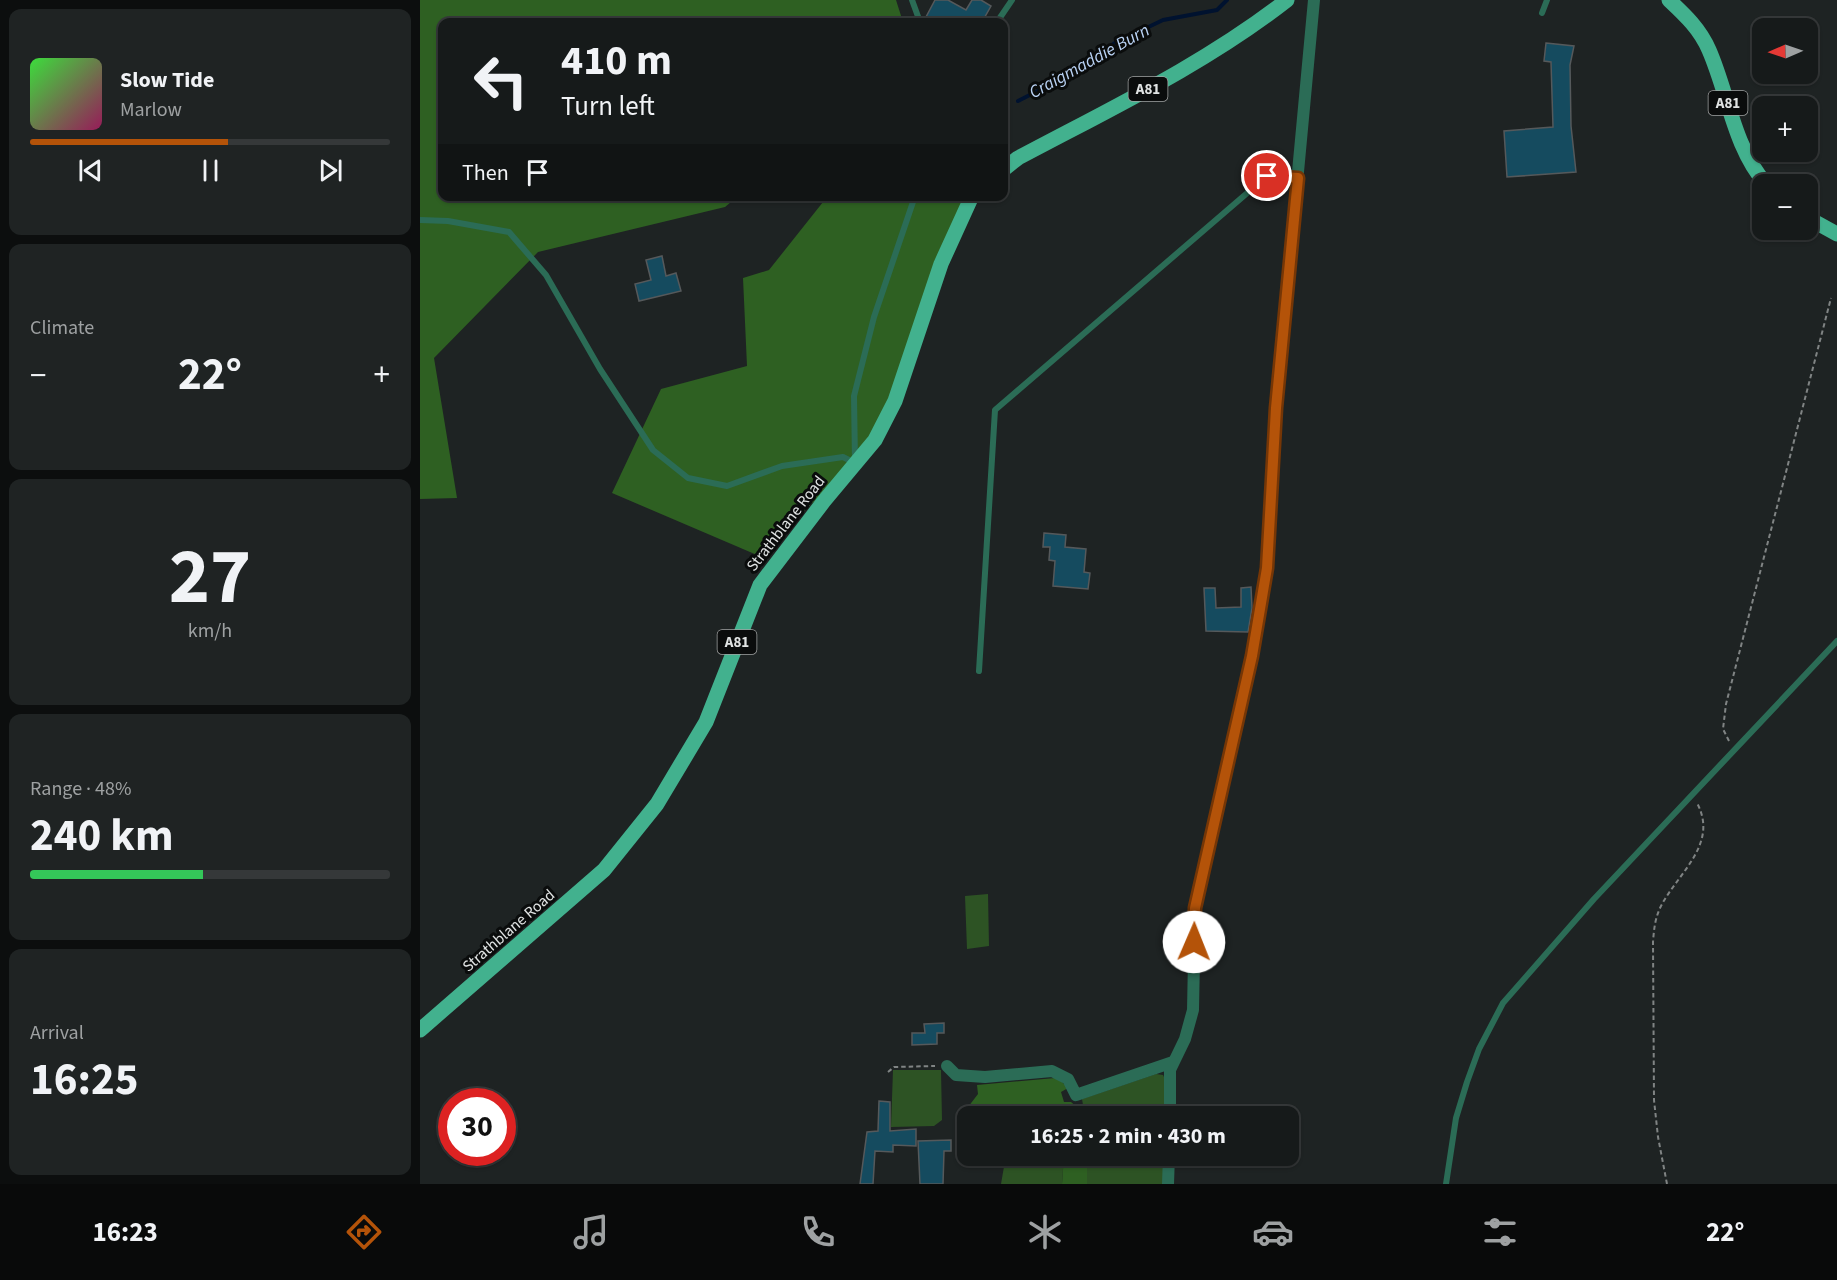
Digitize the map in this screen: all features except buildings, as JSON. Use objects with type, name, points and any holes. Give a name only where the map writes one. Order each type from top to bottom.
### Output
[{"type":"main road","name":"A81","points":[[1008,166],[1018,158],[1168,78],[1260,21],[1287,0]]},
{"type":"main road","name":"A81","points":[[1669,0],[1691,21],[1708,48],[1740,139],[1757,174]]},
{"type":"main road","name":"Strathblane Road","points":[[420,1030],[604,870],[663,797],[706,722],[760,585],[824,501],[875,440],[896,402],[941,264],[970,201]]},
{"type":"main road","points":[[1818,224],[1837,234]]},
{"type":"street","points":[[1171,1106],[1173,1062],[1185,1039],[1193,1011],[1195,908],[1252,656],[1267,568],[1276,408],[1314,0]]},
{"type":"street","points":[[947,1066],[956,1075],[985,1077],[1052,1071],[1068,1078],[1076,1095],[1173,1062]]},
{"type":"street","points":[[1168,1184],[1169,1166]]},
{"type":"lane","points":[[912,0],[919,18]]},
{"type":"lane","points":[[1000,18],[1012,0]]},
{"type":"lane","points":[[1542,13],[1548,0]]},
{"type":"lane","points":[[979,671],[995,411],[1267,176],[1298,178]]},
{"type":"lane","points":[[420,220],[448,221],[508,232],[546,275],[600,369],[653,450],[688,477],[727,486],[782,466],[843,457],[855,463],[854,396],[874,317],[913,201]]},
{"type":"lane","points":[[1446,1184],[1456,1118],[1467,1082],[1479,1049],[1503,1003],[1594,899],[1837,641]]},
{"type":"path","points":[[1733,749],[1723,729],[1726,704],[1831,298]]},
{"type":"path","points":[[1667,1184],[1654,1101],[1653,942],[1656,918],[1662,904],[1702,842],[1703,823],[1699,806],[1692,795]]},
{"type":"path","points":[[888,1072],[894,1067],[947,1066]]},
{"type":"green space","points":[[420,0],[896,0],[902,18],[438,18],[438,201],[732,201],[725,207],[538,252],[434,358],[457,498],[420,499]]},
{"type":"green space","points":[[824,201],[970,201],[911,358],[855,463],[757,555],[612,493],[661,389],[747,366],[743,278],[769,270]]},
{"type":"green space","points":[[988,894],[989,946],[967,949],[965,896]]},
{"type":"green space","points":[[893,1070],[941,1070],[942,1120],[934,1126],[891,1127]]},
{"type":"green space","points":[[1156,1074],[1163,1075],[1165,1079],[1165,1106],[1083,1106],[1082,1099]]},
{"type":"green space","points":[[1055,1078],[1068,1088],[1061,1092],[1064,1102],[1071,1102],[1076,1106],[969,1106],[978,1094],[977,1085]]},
{"type":"green space","points":[[1004,1166],[1063,1166],[1062,1184],[1001,1184]]},
{"type":"green space","points":[[1063,1166],[1087,1166],[1087,1184],[1062,1184]]},
{"type":"green space","points":[[1087,1166],[1165,1166],[1165,1184],[1087,1184]]},
{"type":"waterway","name":"Craigmaddie Burn","points":[[1018,101],[1067,76],[1115,43],[1163,20],[1217,10],[1227,0]]},
{"type":"route","points":[[1194,942],[1195,908],[1212,842],[1252,656],[1267,568],[1276,408],[1298,178],[1267,176]]}]
